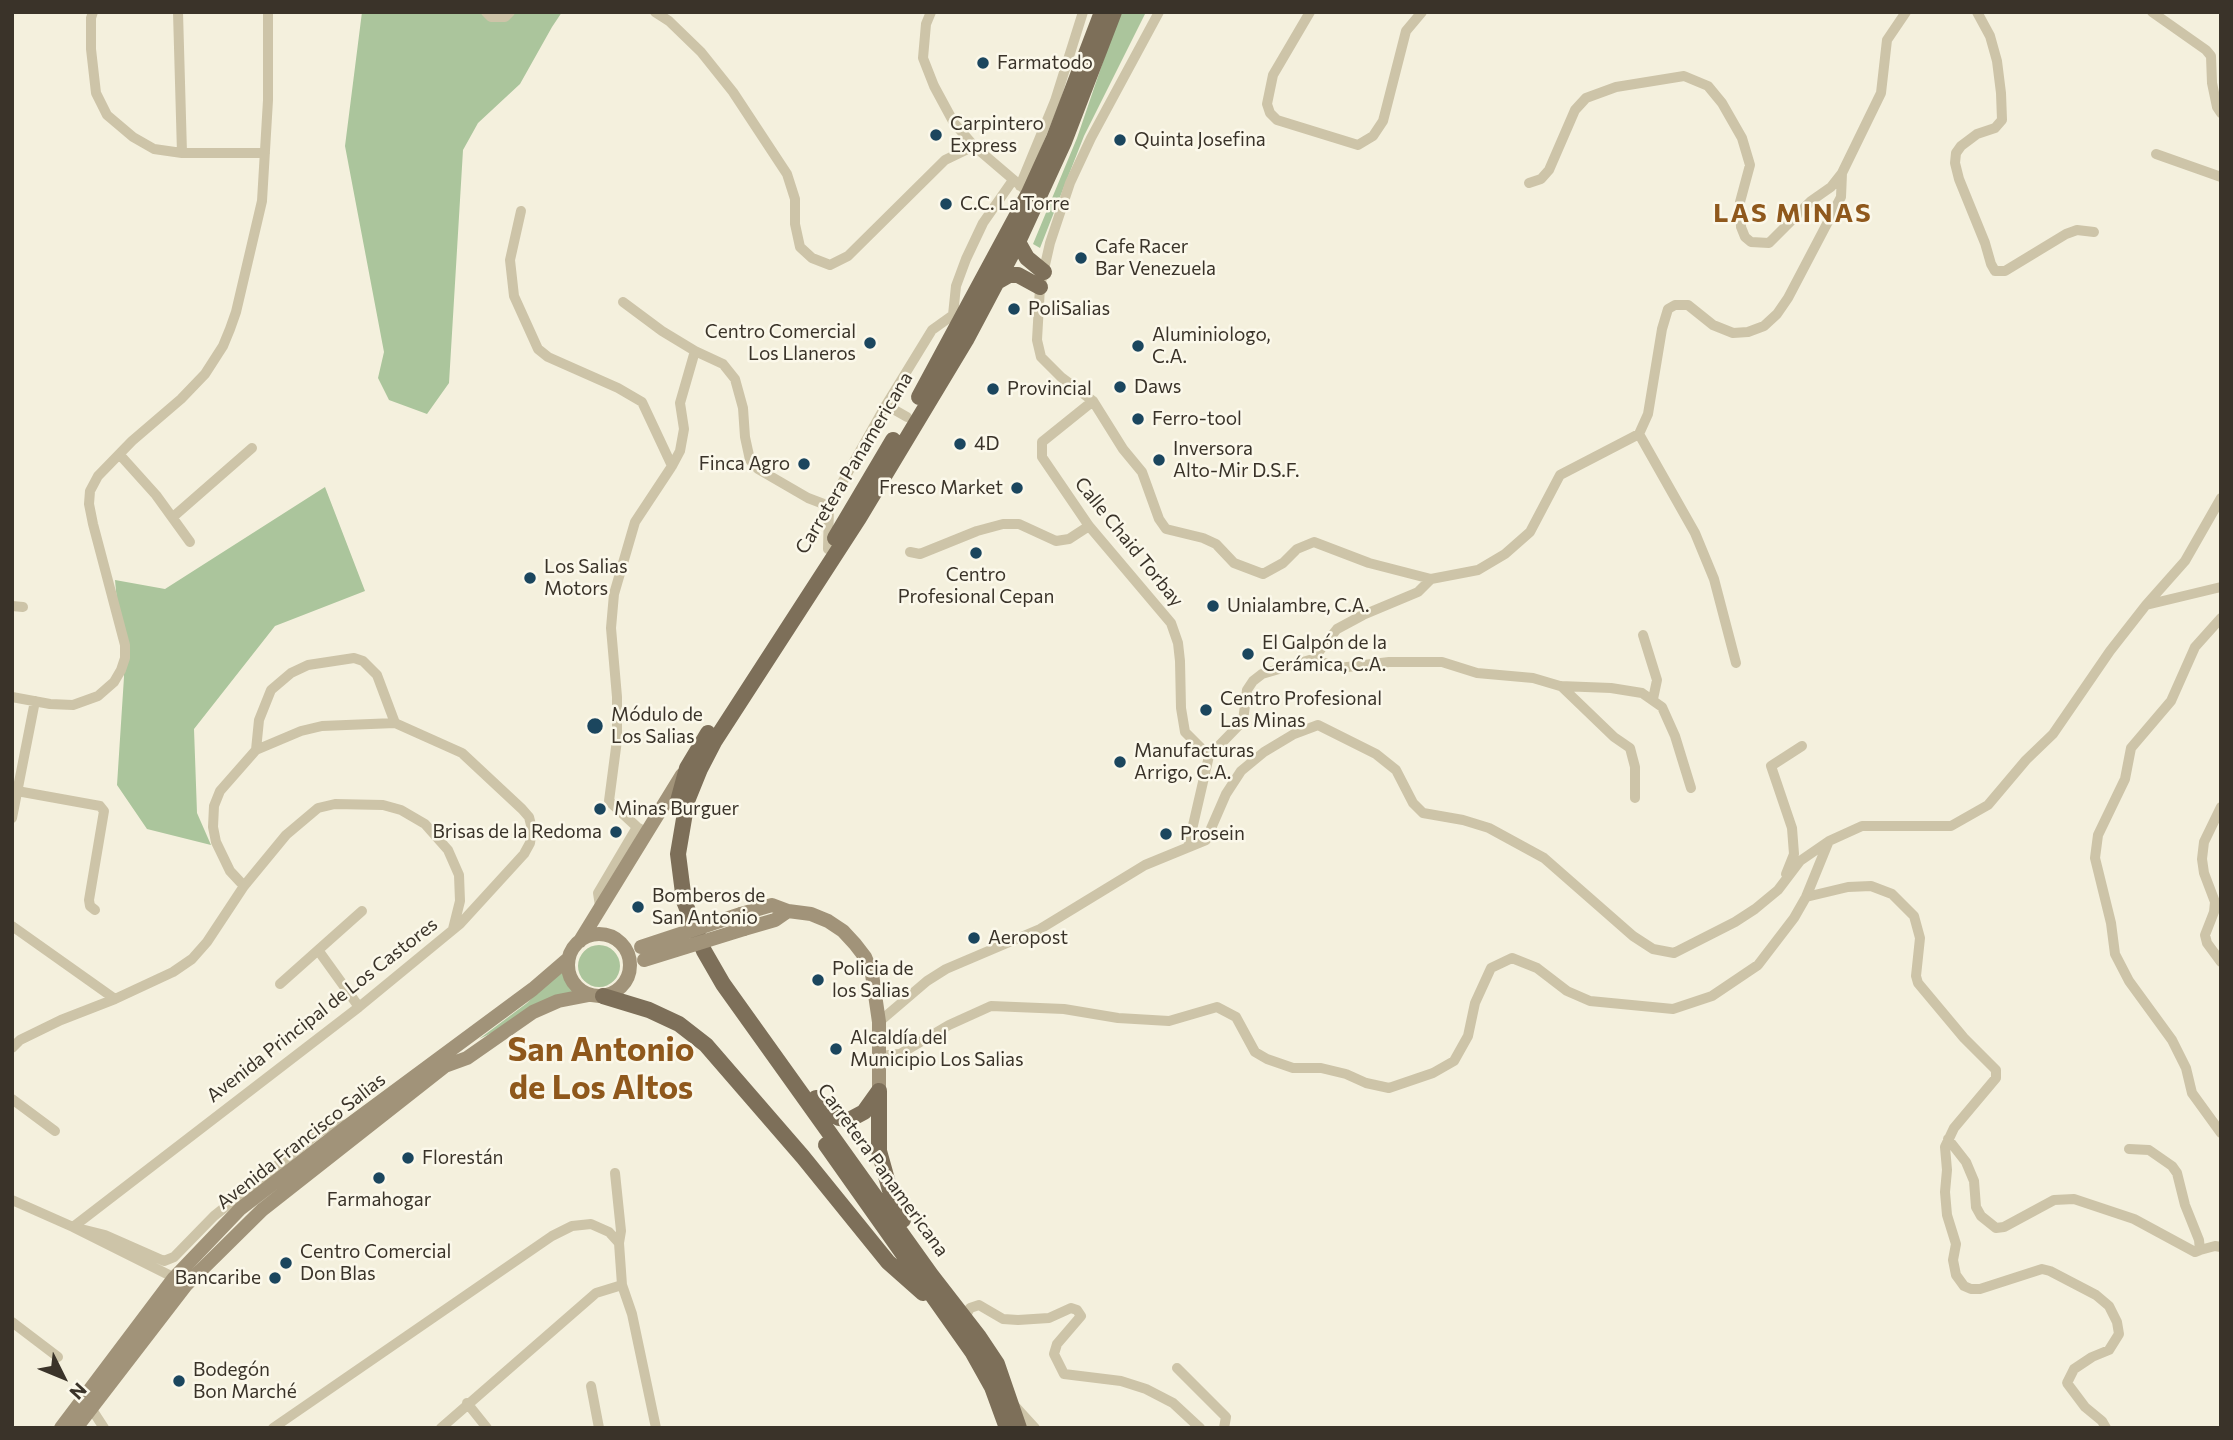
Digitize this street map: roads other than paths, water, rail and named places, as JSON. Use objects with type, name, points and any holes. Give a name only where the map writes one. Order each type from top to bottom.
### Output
[{"type":"main road","name":"Carretera Panamericana","points":[[1007,1428],[992,1387],[973,1353],[692,952],[679,919],[670,878],[669,852],[687,768],[828,549],[907,418],[1021,186],[1054,138],[1102,12]]},
{"type":"main road","name":"Carretera Panamericana","points":[[1019,1428],[997,1364],[723,984],[690,920],[684,901],[678,854],[687,801],[700,768],[714,742],[859,518],[966,340],[1065,142],[1114,12]]},
{"type":"main road","points":[[1017,242],[1042,279]]},
{"type":"main road","points":[[995,283],[1009,275],[1042,279]]},
{"type":"main road","points":[[596,996],[649,1010],[679,1024],[706,1045],[803,1157],[888,1262],[946,1315]]},
{"type":"main road","points":[[783,1067],[807,1087],[825,1110],[839,1118],[849,1120],[864,1112],[879,1091]]},
{"type":"main road","points":[[879,1091],[879,1152],[892,1201],[932,1275]]},
{"type":"street","points":[[93,12],[91,49],[96,93],[107,115],[133,137],[154,149],[182,153],[265,153]]},
{"type":"street","points":[[178,12],[182,153]]},
{"type":"street","points":[[12,697],[50,705],[73,705],[98,696],[114,682],[125,658],[125,645],[89,504],[90,491],[98,475],[205,374],[223,346],[236,312],[261,201],[268,100],[268,12]]},
{"type":"street","points":[[486,12],[491,17],[505,17],[510,12]]},
{"type":"street","points":[[655,12],[669,21],[701,52],[733,92],[787,174],[795,199],[800,247],[812,258],[830,265],[848,256],[944,160],[974,146]]},
{"type":"street","points":[[931,12],[926,24],[923,58],[934,86],[954,123],[974,146],[1021,186]]},
{"type":"street","points":[[828,549],[829,506],[932,330],[957,320],[956,286],[966,258],[983,223],[1021,186],[1055,101],[1083,12]]},
{"type":"street","points":[[1159,12],[1091,138],[1070,183],[1050,243],[1042,279],[1037,340],[1041,357],[1061,377],[1093,401],[1123,449],[1142,472],[1159,519],[1166,529],[1216,544],[1234,563],[1263,574],[1283,562],[1297,549],[1314,542],[1369,563],[1431,579],[1478,570],[1505,554],[1530,532],[1560,475],[1639,434],[1648,414],[1662,329],[1668,309],[1675,305],[1688,305],[1713,325],[1733,333],[1748,332],[1765,326],[1788,298],[1830,221],[1841,197],[1842,173]]},
{"type":"street","points":[[1310,12],[1273,75],[1267,104],[1270,113],[1277,120],[1358,145],[1373,136],[1382,121],[1406,31],[1422,12]]},
{"type":"street","points":[[1529,183],[1541,179],[1549,170],[1575,110],[1586,98],[1616,87],[1684,76],[1708,86],[1722,103],[1742,138],[1750,165],[1741,202],[1741,227],[1745,237],[1751,242],[1769,243],[1811,201],[1831,187],[1842,173],[1881,93],[1887,40],[1906,12]]},
{"type":"street","points":[[1977,12],[1990,36],[1997,61],[2002,120],[1995,128],[1977,134],[1961,146],[1956,153],[1955,163],[1991,264],[1995,271],[2005,271],[2066,234],[2077,230],[2094,232]]},
{"type":"street","points":[[2152,12],[2211,55],[2212,83],[2217,107],[2221,113]]},
{"type":"street","points":[[2156,154],[2221,177]]},
{"type":"street","points":[[521,211],[510,260],[514,296],[538,349],[548,357],[618,388],[642,402],[672,466]]},
{"type":"street","points":[[622,302],[662,331],[723,364],[735,379],[743,408],[750,460],[758,469],[829,506]]},
{"type":"street","points":[[642,830],[609,801],[617,719],[611,628],[614,594],[635,522],[680,451],[684,429],[680,403],[695,351]]},
{"type":"street","name":"Calle Chaid Torbay","points":[[1093,401],[1042,442],[1042,457],[1089,526],[1171,623],[1179,652],[1181,708],[1185,732],[1209,756]]},
{"type":"street","points":[[886,405],[907,418]]},
{"type":"street","points":[[1639,434],[1695,533],[1714,579],[1736,663]]},
{"type":"street","points":[[173,517],[252,448]]},
{"type":"street","points":[[120,455],[173,517],[190,542]]},
{"type":"street","points":[[879,1022],[927,981],[946,969],[1040,929],[1145,865],[1206,840],[1226,794],[1241,771],[1264,752],[1294,734],[1318,725],[1377,754],[1396,770],[1413,803],[1423,813],[1489,828],[1544,858],[1633,936],[1653,949],[1674,953],[1735,922],[1778,890],[1800,861],[1829,841],[1862,826],[1951,826],[1988,805],[2053,734],[2078,695],[2146,604],[2185,561],[2221,498]]},
{"type":"street","points":[[909,552],[920,554],[977,531],[1003,524],[1019,524],[1056,541],[1069,540],[1089,526]]},
{"type":"street","points":[[1313,659],[1336,629],[1418,592],[1431,579]]},
{"type":"street","points":[[2146,604],[2221,587]]},
{"type":"street","points":[[2221,618],[2195,647],[2171,701],[2132,748],[2125,779],[2098,835],[2095,858],[2111,923],[2115,954],[2129,981],[2172,1040],[2186,1068],[2192,1093],[2221,1133]]},
{"type":"street","points":[[1643,635],[1657,680],[1653,699]]},
{"type":"street","points":[[256,750],[259,720],[271,690],[291,673],[308,665],[354,658],[363,661],[377,675],[395,723]]},
{"type":"street","points":[[1188,846],[1209,756],[1242,721],[1247,690],[1262,674],[1313,659],[1339,668],[1389,662],[1442,662],[1477,673],[1533,678],[1560,686],[1611,688],[1642,693],[1662,706],[1675,736],[1691,788]]},
{"type":"street","points":[[1560,686],[1614,737],[1630,748],[1635,767],[1635,798]]},
{"type":"street","points":[[12,818],[35,701]]},
{"type":"street","points":[[244,886],[222,857],[214,827],[214,806],[219,791],[256,750],[301,731],[321,726],[395,723],[462,753],[529,817],[532,829],[530,843],[524,854],[453,929]]},
{"type":"street","points":[[1778,890],[1794,854],[1790,819],[1771,766],[1802,746]]},
{"type":"street","points":[[643,953],[624,984],[615,992],[596,996],[574,984],[568,967],[569,958],[642,830],[687,768]]},
{"type":"street","points":[[17,790],[100,806],[104,811],[89,900],[90,906],[95,910]]},
{"type":"street","name":"Avenida Principal de Los Castores","points":[[12,1048],[20,1040],[173,972],[192,959],[207,942],[244,886],[286,835],[304,817],[318,808],[335,804],[383,805],[401,810],[425,824],[449,850],[454,861],[460,886],[460,901],[453,929],[359,1007],[73,1227]]},
{"type":"street","points":[[2221,807],[2204,842],[2202,859],[2204,873],[2215,902],[2205,935],[2207,943],[2221,962]]},
{"type":"street","points":[[880,1056],[900,1055],[949,1025],[991,1006],[1064,1010],[1118,1018],[1169,1021],[1217,1007],[1236,1017],[1255,1052],[1267,1059],[1293,1068],[1334,1071],[1389,1088],[1433,1073],[1454,1060],[1468,1035],[1475,1003],[1491,968],[1512,958],[1537,968],[1567,991],[1590,1000],[1672,1009],[1712,996],[1758,965],[1794,918],[1806,897],[1829,841]]},
{"type":"street","points":[[1806,897],[1848,887],[1871,886],[1892,894],[1914,916],[1920,938],[1916,976],[1918,983],[1964,1038],[1996,1070],[1996,1077],[1990,1086],[1948,1139],[1945,1192],[1947,1216],[1955,1244],[1954,1269],[1960,1281],[1971,1289],[1980,1289],[2042,1269],[2096,1295],[2109,1306],[2118,1322],[2119,1334],[2109,1350],[2074,1369],[2067,1383],[2085,1407],[2102,1421],[2106,1428]]},
{"type":"street","points":[[626,949],[643,953],[743,922],[772,905],[828,921],[843,930],[855,944],[865,957],[872,974],[879,1022],[879,1091]]},
{"type":"street","points":[[600,906],[606,927],[626,949],[630,961],[629,973]]},
{"type":"street","points":[[279,984],[362,911]]},
{"type":"street","points":[[12,926],[115,999]]},
{"type":"street","points":[[580,941],[591,935],[613,937]]},
{"type":"street","points":[[318,950],[359,1007]]},
{"type":"street","name":"Avenida Francisco Salias","points":[[66,1426],[240,1209],[533,989],[569,958]]},
{"type":"street","name":"Avenida Francisco Salias","points":[[66,1426],[91,1408],[180,1281],[262,1210],[445,1066],[467,1058],[533,1012],[558,1001],[596,996]]},
{"type":"street","points":[[12,1099],[55,1131]]},
{"type":"street","points":[[73,1227],[105,1235],[164,1261],[174,1257],[214,1216],[318,1133],[333,1124],[349,1125]]},
{"type":"street","points":[[1948,1139],[1966,1162],[1974,1181],[1976,1207],[1981,1216],[1996,1228],[2010,1224],[2054,1200],[2074,1199],[2134,1219],[2195,1252],[2215,1246],[2221,1247]]},
{"type":"street","points":[[2129,1149],[2149,1150],[2172,1166],[2199,1240],[2200,1250]]},
{"type":"street","points":[[615,1173],[621,1231],[619,1243],[622,1285],[632,1314],[656,1428]]},
{"type":"street","points":[[12,1200],[73,1227],[180,1281]]},
{"type":"street","points":[[273,1428],[552,1236],[572,1226],[591,1224],[609,1232],[619,1243]]},
{"type":"street","points":[[441,1428],[596,1293],[622,1285]]},
{"type":"street","points":[[965,1317],[970,1308],[979,1305],[1003,1319],[1036,1321],[1071,1308],[1077,1310],[1081,1316],[1057,1344],[1054,1354],[1064,1374],[1121,1381],[1146,1389],[1172,1404],[1200,1428]]},
{"type":"street","points":[[12,1322],[58,1357]]},
{"type":"street","points":[[1177,1367],[1226,1417],[1224,1428]]},
{"type":"street","points":[[592,1386],[599,1428]]},
{"type":"street","points":[[467,1403],[487,1428]]},
{"type":"street","points":[[1012,1403],[1035,1428]]},
{"type":"street","points":[[91,1408],[104,1428]]},
{"type":"place","name":"Farmatodo","points":[[983,63]]},
{"type":"place","name":"Carpintero Express","points":[[936,135]]},
{"type":"place","name":"Quinta Josefina","points":[[1120,140]]},
{"type":"place","name":"C.C. La Torre","points":[[946,204]]},
{"type":"place","name":"Cafe Racer Bar Venezuela","points":[[1081,258]]},
{"type":"place","name":"PoliSalias","points":[[1014,309]]},
{"type":"place","name":"Centro Comercial Los Llaneros","points":[[870,343]]},
{"type":"place","name":"Aluminiologo, C.A.","points":[[1138,346]]},
{"type":"place","name":"Daws","points":[[1120,387]]},
{"type":"place","name":"Provincial","points":[[993,389]]},
{"type":"place","name":"Ferro-tool","points":[[1138,419]]},
{"type":"place","name":"4D","points":[[960,444]]},
{"type":"place","name":"Inversora Alto-Mir D.S.F.","points":[[1159,460]]},
{"type":"place","name":"Finca Agro","points":[[804,464]]},
{"type":"place","name":"Fresco Market","points":[[1017,488]]},
{"type":"place","name":"Centro Profesional Cepan","points":[[976,553]]},
{"type":"place","name":"Los Salias Motors","points":[[530,578]]},
{"type":"place","name":"Unialambre, C.A.","points":[[1213,606]]},
{"type":"place","name":"El Galpón de la Cerámica, C.A.","points":[[1248,654]]},
{"type":"place","name":"Centro Profesional Las Minas","points":[[1206,710]]},
{"type":"place","name":"Módulo de Los Salias","points":[[595,726]]},
{"type":"place","name":"Manufacturas Arrigo, C.A.","points":[[1120,762]]},
{"type":"place","name":"Minas Burguer","points":[[600,809]]},
{"type":"place","name":"Brisas de la Redoma","points":[[616,832]]},
{"type":"place","name":"Prosein","points":[[1166,834]]},
{"type":"place","name":"Bomberos de San Antonio","points":[[638,907]]},
{"type":"place","name":"Aeropost","points":[[974,938]]},
{"type":"place","name":"Policia de los Salias","points":[[818,980]]},
{"type":"place","name":"Alcaldía del Municipio Los Salias","points":[[836,1049]]},
{"type":"place","name":"Florestán","points":[[408,1158]]},
{"type":"place","name":"Farmahogar","points":[[379,1178]]},
{"type":"place","name":"Centro Comercial Don Blas","points":[[286,1263]]},
{"type":"place","name":"Bancaribe","points":[[275,1278]]},
{"type":"place","name":"Bodegón Bon Marché","points":[[179,1381]]},
{"type":"district","name":"LAS MINAS","points":[[1793,213]]},
{"type":"district","name":"San Antonio de Los Altos","points":[[601,1069]]}]
